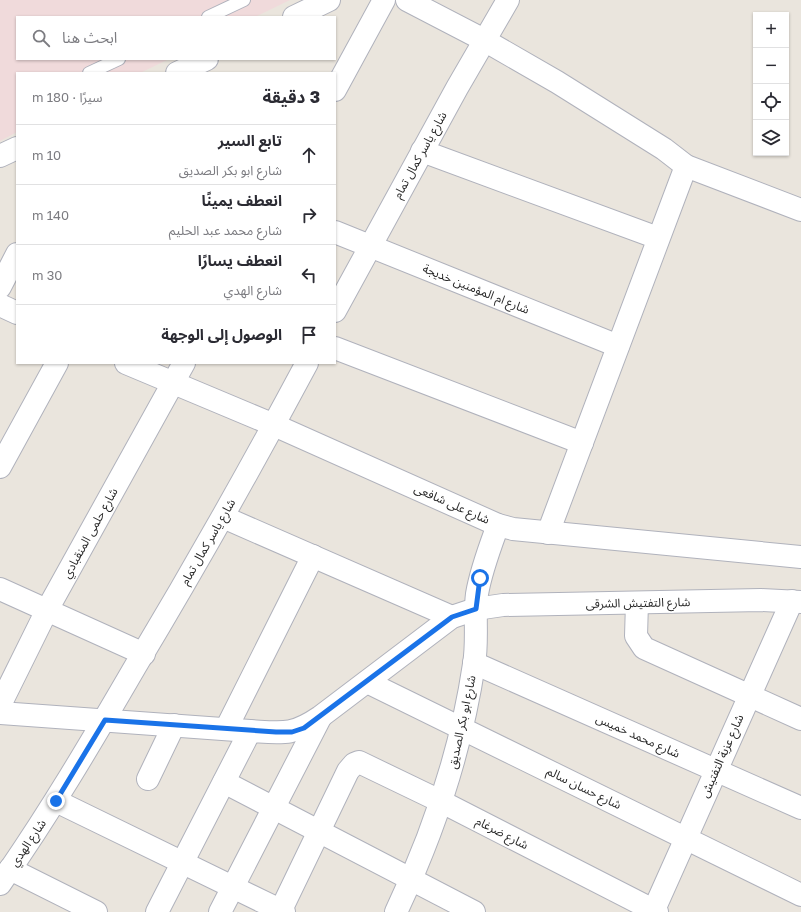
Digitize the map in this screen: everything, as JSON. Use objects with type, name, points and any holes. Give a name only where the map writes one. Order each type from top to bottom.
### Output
[{"type":"street","points":[[296,16],[329,0]]},
{"type":"street","points":[[336,88],[384,0]]},
{"type":"street","points":[[407,0],[484,40],[557,82],[664,149],[686,166],[801,210]]},
{"type":"street","name":"شارع ياسر كمال تمام","points":[[336,309],[422,151],[508,0]]},
{"type":"street","points":[[180,72],[205,60]]},
{"type":"street","points":[[205,72],[211,60]]},
{"type":"street","points":[[0,156],[16,148]]},
{"type":"street","points":[[422,151],[658,238]]},
{"type":"street","points":[[548,533],[686,166]]},
{"type":"street","name":"شارع ام المؤمنين خديجة","points":[[336,232],[618,346]]},
{"type":"street","points":[[0,287],[16,256]]},
{"type":"street","points":[[0,305],[16,313]]},
{"type":"street","points":[[336,348],[582,443]]},
{"type":"street","points":[[0,467],[56,364]]},
{"type":"street","name":"شارع على شافعى","points":[[128,364],[274,425],[498,525],[525,531],[801,557]]},
{"type":"street","name":"شارع حلمى المنقبادي","points":[[0,705],[47,610],[183,364]]},
{"type":"street","name":"شارع ياسر كمال تمام","points":[[105,720],[223,517],[307,364]]},
{"type":"street","points":[[223,517],[452,617]]},
{"type":"street","name":"شارع ابو بكر الصديق","points":[[396,912],[411,881],[442,802],[462,728],[474,663],[476,609],[480,578],[498,525]]},
{"type":"street","points":[[226,729],[313,556]]},
{"type":"street","points":[[0,589],[144,654]]},
{"type":"street","name":"شارع التفتيش الشرقى","points":[[0,713],[250,731],[292,732],[304,728],[320,717],[452,617],[476,609],[503,605],[761,600],[796,601]]},
{"type":"street","name":"شارع عزبة التفتيش","points":[[654,912],[749,696],[796,601]]},
{"type":"street","points":[[637,603],[636,636],[644,648],[801,719]]},
{"type":"street","name":"شارع محمد خميس","points":[[474,663],[801,808]]},
{"type":"street","name":"شارع حسان سالم","points":[[367,682],[801,895]]},
{"type":"street","points":[[220,912],[320,717]]},
{"type":"street","name":"شارع الهدي","points":[[5,877],[56,801],[105,720]]},
{"type":"street","points":[[148,779],[174,725]]},
{"type":"street","points":[[157,912],[250,731]]},
{"type":"street","name":"شارع ضرغام","points":[[319,832],[348,771],[354,764],[364,764],[442,802],[654,912]]},
{"type":"street","points":[[224,782],[411,881],[474,912]]},
{"type":"street","points":[[56,801],[282,912],[319,832]]},
{"type":"street","points":[[5,877],[96,912]]},
{"type":"lane","points":[[210,16],[244,0]]},
{"type":"lane","points":[[91,72],[117,60]]},
{"type":"shaded area","points":[[0,0],[290,0],[257,16],[16,16],[16,60],[167,60],[142,72],[16,72],[16,133],[0,141]]},
{"type":"route","points":[[56,801],[105,720],[250,731],[292,732],[304,728],[452,617],[476,609],[480,578]]}]
